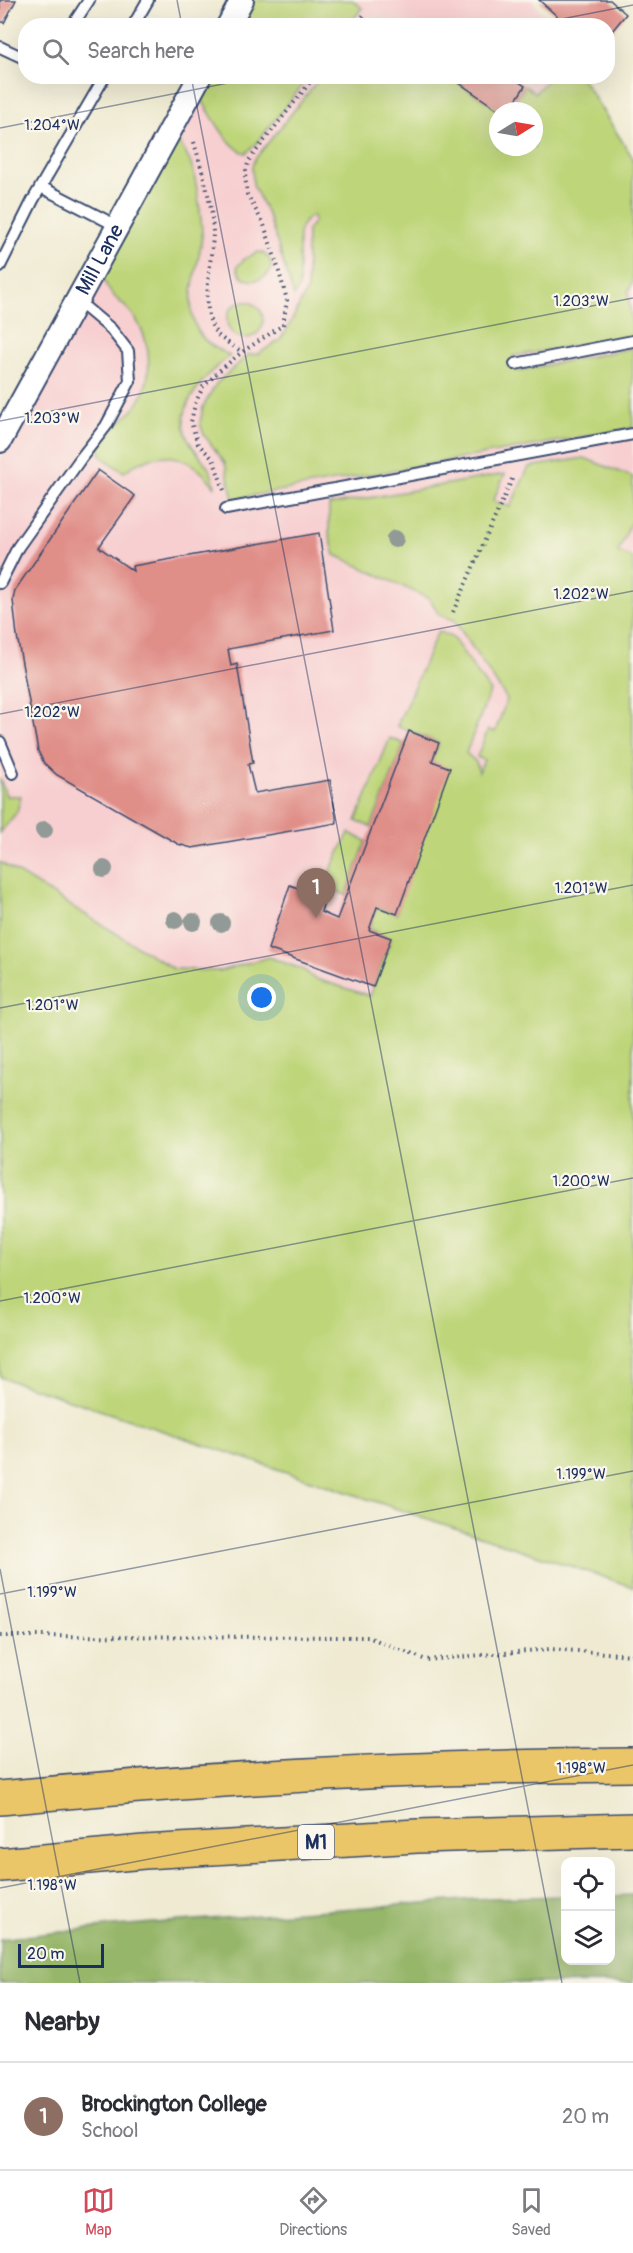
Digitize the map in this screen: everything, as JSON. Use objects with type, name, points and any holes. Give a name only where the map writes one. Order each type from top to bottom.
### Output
[{"type":"highway","points":[[0,1798],[347,1773],[633,1765]]},
{"type":"highway","name":"M1","points":[[0,1865],[144,1851],[406,1836],[633,1830]]},
{"type":"street","points":[[232,18],[242,0]]},
{"type":"street","name":"Mill Lane","points":[[0,441],[196,84]]},
{"type":"lane","points":[[77,18],[89,0]]},
{"type":"lane","points":[[137,18],[148,0]]},
{"type":"lane","points":[[0,47],[18,55]]},
{"type":"lane","points":[[0,266],[41,187],[100,84]]},
{"type":"lane","points":[[41,187],[117,226]]},
{"type":"lane","points":[[0,583],[18,547],[106,426],[130,381],[128,351],[111,329],[86,308],[75,305]]},
{"type":"lane","points":[[515,364],[633,341]]},
{"type":"lane","points":[[226,509],[633,434]]},
{"type":"lane","points":[[0,742],[13,773]]},
{"type":"path","points":[[361,18],[366,12]]},
{"type":"path","points":[[226,509],[225,493],[217,467],[213,459],[198,444],[191,422],[195,404],[203,387],[243,352],[283,325],[287,300],[264,225],[247,194],[245,174],[249,160],[309,84]]},
{"type":"path","points":[[180,112],[193,138],[207,193],[213,232],[208,295],[211,322],[218,336],[243,352]]},
{"type":"path","points":[[453,612],[522,454]]},
{"type":"path","points":[[0,1636],[369,1636],[426,1660],[550,1649],[633,1655]]},
{"type":"shaded area","points":[[252,0],[533,0],[545,18],[241,18]]},
{"type":"shaded area","points":[[201,84],[585,84],[633,158],[633,1587],[0,1377],[0,459],[62,339]]},
{"type":"green space","points":[[252,0],[353,0],[362,8],[354,18],[241,18]]},
{"type":"green space","points":[[200,84],[303,84],[246,153],[239,150],[225,136],[196,90]]},
{"type":"green space","points":[[315,84],[460,84],[489,104],[489,156],[543,156],[543,102],[515,102],[525,86],[535,93],[543,84],[585,84],[633,158],[633,282],[628,292],[633,333],[630,336],[513,356],[516,371],[633,348],[633,428],[233,499],[225,463],[204,435],[200,423],[203,407],[216,384],[248,355],[258,354],[280,340],[288,328],[307,290],[307,233],[314,222],[313,216],[302,225],[299,233],[299,287],[294,296],[269,217],[253,185],[252,166],[255,159]]},
{"type":"green space","points":[[174,134],[192,168],[201,220],[202,235],[192,288],[192,314],[203,338],[230,356],[204,380],[185,412],[186,434],[210,471],[215,487],[195,467],[184,460],[173,457],[161,456],[149,459],[124,472],[102,457],[96,439],[133,410],[145,387],[149,362],[144,337],[132,314],[113,295],[103,278]]},
{"type":"green space","points":[[258,252],[264,253],[270,261],[271,268],[262,278],[247,280],[237,267],[244,259]]},
{"type":"green space","points":[[245,302],[258,307],[263,320],[258,333],[245,338],[232,333],[227,320],[232,307]]},
{"type":"green space","points":[[584,458],[633,477],[633,518],[618,552],[633,558],[633,1587],[0,1377],[0,862],[174,969],[220,971],[269,957],[304,970],[313,978],[370,996],[391,939],[369,929],[377,907],[397,914],[432,761],[439,743],[397,726],[438,631],[453,638],[490,691],[466,753],[476,762],[479,772],[484,760],[477,757],[488,730],[495,732],[507,699],[454,620],[439,615],[430,599],[335,555],[329,534],[329,505],[505,474],[493,501],[510,507],[529,467]]},
{"type":"green space","points":[[390,738],[404,744],[371,827],[356,821]]},
{"type":"green space","points":[[0,778],[6,796],[21,796],[17,812],[0,833]]},
{"type":"green space","points":[[349,833],[366,841],[346,895],[334,890],[328,875]]},
{"type":"green space","points":[[633,1895],[633,1983],[0,1983],[0,1939],[114,1926],[491,1898],[561,1896],[561,1965],[615,1965],[615,1896]]},
{"type":"building","points":[[0,0],[16,0],[4,23],[0,21]]},
{"type":"building","points":[[539,0],[610,0],[626,14],[615,27],[615,18],[559,18]]},
{"type":"building","points":[[461,84],[522,84],[525,86],[515,102],[489,103]]},
{"type":"building","points":[[98,470],[135,496],[99,547],[133,571],[132,566],[319,533],[334,630],[228,649],[231,666],[237,664],[253,763],[248,764],[255,793],[330,780],[337,823],[192,848],[178,844],[57,775],[44,763],[38,751],[17,636],[13,600],[15,590]]},
{"type":"building","points":[[409,731],[439,743],[432,761],[450,768],[397,914],[377,907],[369,930],[391,938],[373,987],[268,949],[290,885],[325,898],[321,912],[337,919]]},
{"type":"place","name":"Brockington College","points":[[316,918]]}]
